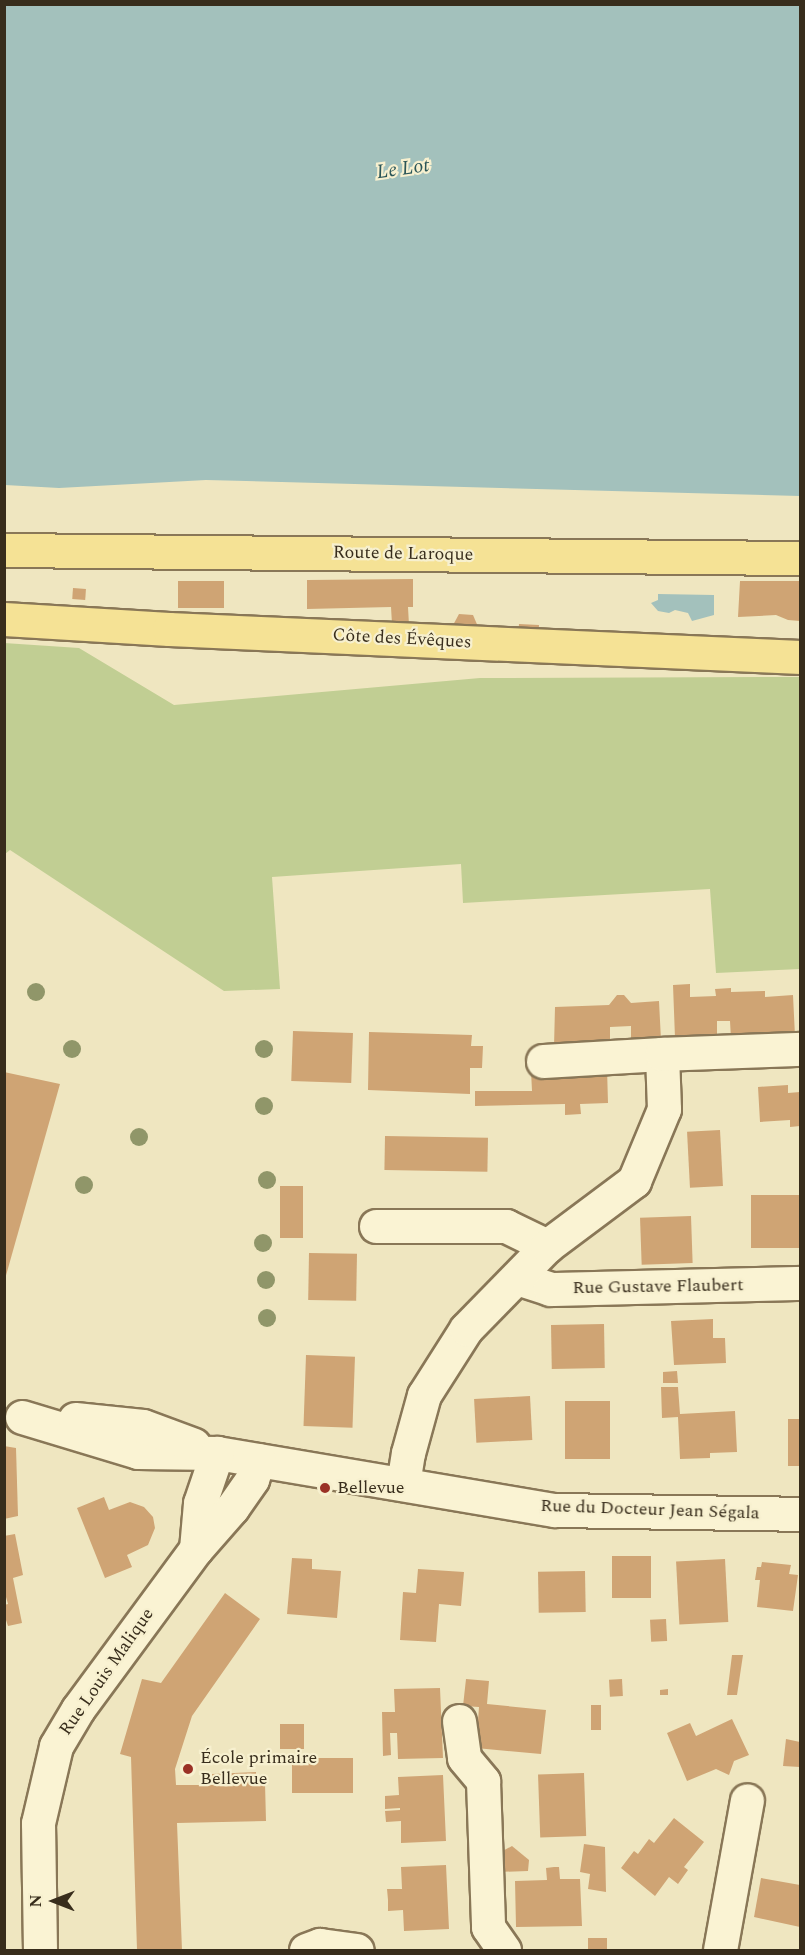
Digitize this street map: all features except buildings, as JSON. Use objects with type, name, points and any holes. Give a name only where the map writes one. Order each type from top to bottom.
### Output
[{"type":"main road","name":"Route de Laroque","points":[[4,550],[801,558]]},
{"type":"main road","name":"Côte des Évêques","points":[[4,619],[170,629],[801,657]]},
{"type":"street","points":[[543,1061],[801,1049]]},
{"type":"street","points":[[403,1484],[408,1453],[424,1395],[466,1329],[547,1246],[634,1181],[664,1109],[662,1054]]},
{"type":"street","points":[[376,1226],[506,1226],[547,1246]]},
{"type":"street","name":"Rue Gustave Flaubert","points":[[517,1278],[550,1289],[801,1283]]},
{"type":"street","name":"Rue du Docteur Jean Ségala","points":[[13,1416],[87,1419],[143,1426],[217,1453],[555,1510],[801,1514]]},
{"type":"street","points":[[196,1549],[200,1503],[217,1453]]},
{"type":"street","name":"Rue Louis Malique","points":[[40,1950],[38,1823],[56,1746],[78,1709],[196,1549],[232,1508],[252,1479],[259,1460]]},
{"type":"street","points":[[459,1721],[464,1758],[483,1781],[488,1928],[504,1950]]},
{"type":"street","points":[[720,1950],[747,1800]]},
{"type":"street","points":[[306,1950],[320,1946],[357,1950]]},
{"type":"green space","points":[[4,643],[79,648],[174,705],[480,678],[800,677],[800,969],[716,973],[710,889],[463,903],[461,864],[272,877],[280,989],[224,991],[10,850],[5,854]]},
{"type":"water","name":"Le Lot","points":[[5,4],[800,5],[800,496],[206,480],[59,488],[5,485]]},
{"type":"water","points":[[658,594],[714,595],[714,615],[692,621],[688,613],[675,610],[669,613],[658,611],[651,603],[658,600]]},
{"type":"place","name":"Bellevue","points":[[325,1488]]},
{"type":"place","name":"École primaire Bellevue","points":[[188,1769]]}]
